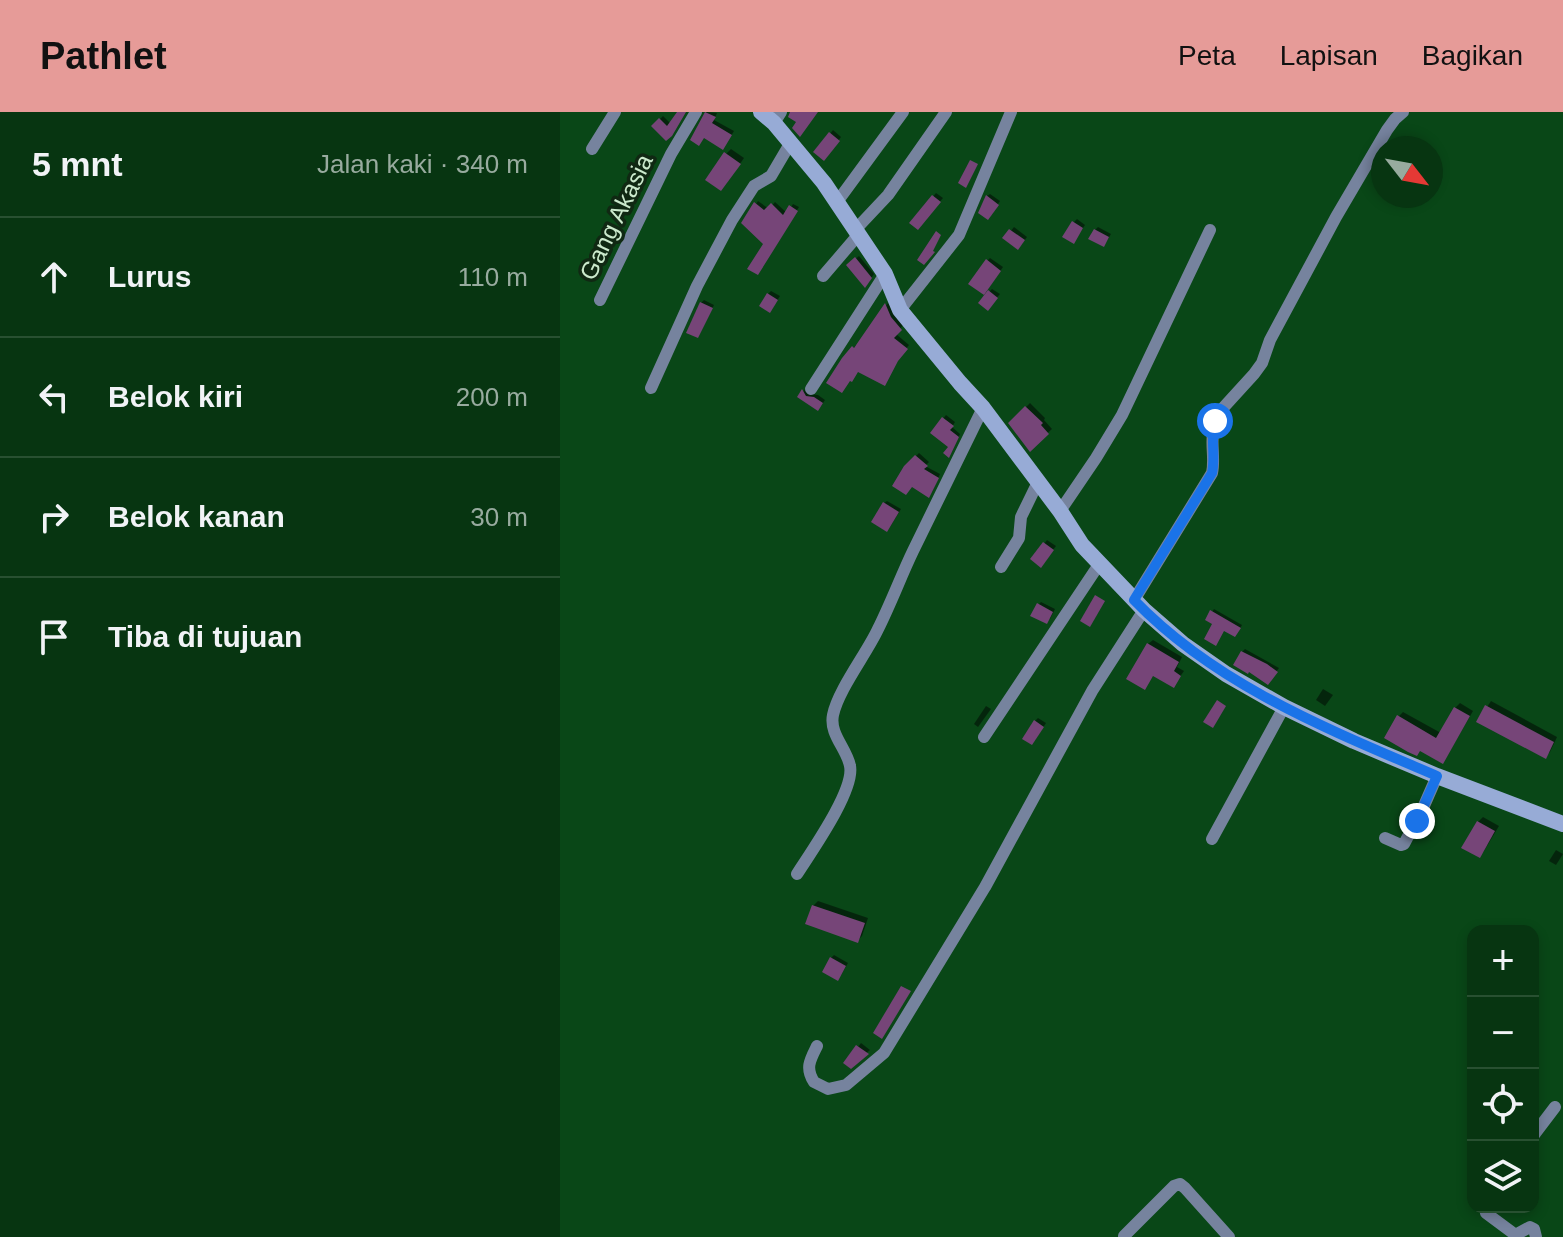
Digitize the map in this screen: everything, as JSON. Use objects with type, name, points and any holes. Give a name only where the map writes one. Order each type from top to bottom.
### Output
[{"type":"main road","points":[[772,116],[858,231],[885,274],[900,310],[983,408],[1082,545],[1139,605],[1183,644],[1226,674],[1284,707],[1437,776],[1563,824]]},
{"type":"street","points":[[592,149],[615,112]]},
{"type":"street","name":"Gang Akasia","points":[[600,300],[671,154],[696,112]]},
{"type":"street","points":[[837,202],[903,112]]},
{"type":"street","points":[[823,276],[888,195],[946,112]]},
{"type":"street","points":[[900,310],[959,235],[1011,112]]},
{"type":"street","points":[[817,1046],[808,1068],[814,1082],[828,1089],[846,1085],[884,1053],[985,887],[1212,473],[1212,434],[1219,414],[1262,363],[1270,340],[1336,217],[1387,130],[1403,112]]},
{"type":"street","points":[[651,388],[697,286],[737,212],[754,186],[771,176],[791,142]]},
{"type":"street","points":[[1060,511],[1122,415],[1210,230]]},
{"type":"street","points":[[811,389],[885,274]]},
{"type":"street","points":[[797,874],[834,814],[851,775],[847,755],[832,724],[839,699],[879,627],[983,408]]},
{"type":"street","points":[[1001,567],[1019,538],[1021,517],[1038,482]]},
{"type":"street","points":[[984,737],[1100,563]]},
{"type":"street","points":[[1212,839],[1284,707]]},
{"type":"street","points":[[1385,838],[1404,844],[1437,776]]},
{"type":"street","points":[[1539,1128],[1555,1107]]},
{"type":"street","points":[[1124,1236],[1174,1186],[1180,1184],[1229,1237]]},
{"type":"street","points":[[1486,1213],[1513,1233],[1530,1227],[1534,1229],[1536,1237]]},
{"type":"building","points":[[677,112],[686,112],[666,141],[651,126],[659,118],[667,126]]},
{"type":"building","points":[[705,112],[716,117],[712,123],[732,135],[723,150],[704,138],[699,146],[690,140]]},
{"type":"building","points":[[790,112],[818,112],[800,137],[792,128],[796,122],[788,117]]},
{"type":"building","points":[[829,132],[840,141],[824,161],[813,152]]},
{"type":"building","points":[[724,152],[741,164],[721,191],[705,180]]},
{"type":"building","points":[[970,160],[978,164],[966,188],[958,183]]},
{"type":"building","points":[[932,195],[941,202],[918,230],[909,223]]},
{"type":"building","points":[[986,195],[999,205],[988,220],[978,213]]},
{"type":"building","points":[[754,202],[764,210],[771,203],[783,215],[789,205],[798,211],[758,275],[747,269],[763,244],[741,223]]},
{"type":"building","points":[[1072,221],[1083,228],[1074,244],[1062,237]]},
{"type":"building","points":[[1009,229],[1025,240],[1018,250],[1002,238]]},
{"type":"building","points":[[1094,229],[1109,237],[1104,247],[1088,239]]},
{"type":"building","points":[[936,231],[941,235],[935,252],[924,265],[917,260]]},
{"type":"building","points":[[855,257],[872,278],[865,288],[846,265]]},
{"type":"building","points":[[986,259],[1001,271],[984,295],[968,284]]},
{"type":"building","points":[[988,290],[998,298],[988,311],[978,303]]},
{"type":"building","points":[[767,293],[778,300],[770,313],[759,306]]},
{"type":"building","points":[[700,302],[713,308],[698,338],[686,333]]},
{"type":"building","points":[[885,303],[902,330],[894,338],[908,349],[885,386],[858,372],[842,393],[826,383]]},
{"type":"building","points":[[802,389],[806,396],[823,403],[818,411],[797,397]]},
{"type":"building","points":[[1025,406],[1043,423],[1041,425],[1049,434],[1030,452],[1008,423]]},
{"type":"building","points":[[942,417],[954,426],[950,430],[959,437],[949,458],[943,453],[948,447],[930,433]]},
{"type":"building","points":[[915,455],[928,466],[924,469],[939,478],[929,498],[912,487],[906,495],[892,486]]},
{"type":"building","points":[[883,502],[899,512],[887,532],[871,522]]},
{"type":"building","points":[[1043,542],[1054,550],[1041,568],[1030,559]]},
{"type":"building","points":[[1095,595],[1105,601],[1090,627],[1080,621]]},
{"type":"building","points":[[1037,603],[1053,612],[1047,624],[1030,616]]},
{"type":"building","points":[[1210,610],[1241,628],[1235,637],[1224,631],[1216,646],[1204,639],[1212,624],[1205,620]]},
{"type":"building","points":[[1147,643],[1179,662],[1174,671],[1181,676],[1174,688],[1153,676],[1145,690],[1126,679]]},
{"type":"building","points":[[1241,651],[1278,672],[1268,685],[1233,665]]},
{"type":"building","points":[[1217,700],[1226,706],[1213,728],[1203,722]]},
{"type":"building","points":[[1485,705],[1554,742],[1546,759],[1476,722]]},
{"type":"building","points":[[1454,707],[1470,716],[1443,764],[1420,751],[1417,756],[1384,738],[1397,715],[1436,738]]},
{"type":"building","points":[[1034,720],[1044,727],[1032,745],[1022,739]]},
{"type":"building","points":[[1477,821],[1495,831],[1480,858],[1461,848]]},
{"type":"building","points":[[812,905],[865,923],[858,943],[805,924]]},
{"type":"building","points":[[830,957],[846,966],[838,981],[822,972]]},
{"type":"building","points":[[901,986],[911,991],[882,1039],[873,1033]]},
{"type":"building","points":[[856,1045],[869,1054],[851,1069],[843,1063]]},
{"type":"route","points":[[1215,421],[1212,473],[1134,600],[1183,644],[1226,674],[1354,741],[1437,776],[1417,821]]}]
